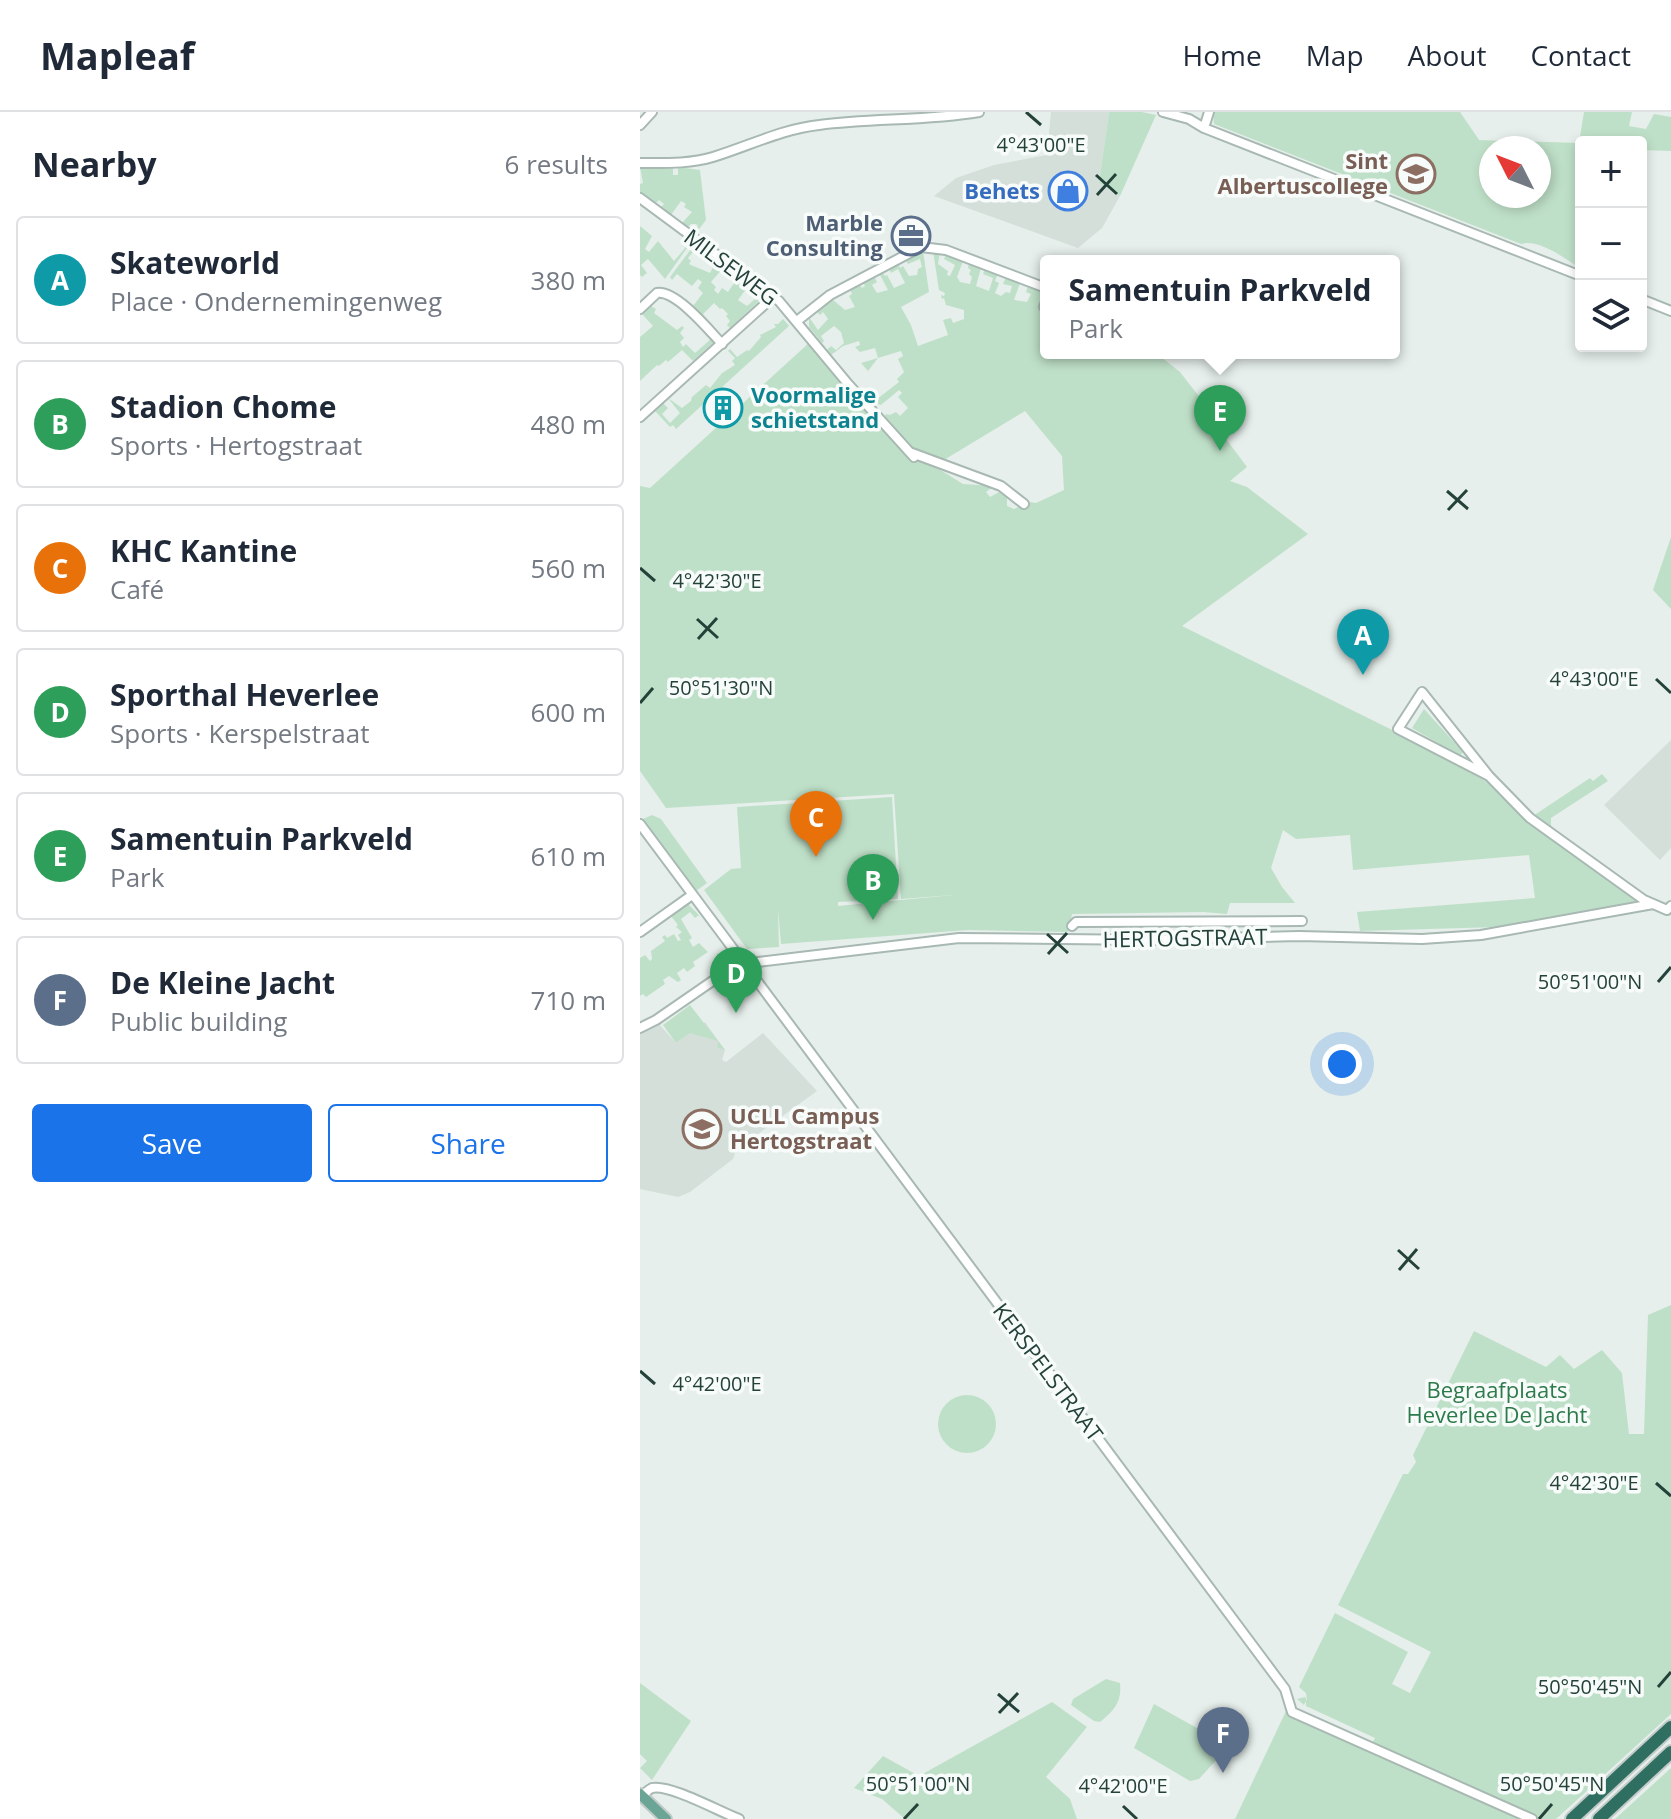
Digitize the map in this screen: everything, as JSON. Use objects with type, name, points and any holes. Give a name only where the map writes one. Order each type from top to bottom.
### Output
[{"type":"highway","points":[[1574,1817],[1671,1727]]},
{"type":"highway","points":[[1599,1819],[1671,1752]]},
{"type":"main road","points":[[641,1795],[666,1819]]},
{"type":"street","points":[[640,125],[652,112]]},
{"type":"street","points":[[640,163],[692,162],[781,132],[819,125],[979,112]]},
{"type":"street","points":[[1163,112],[1176,116],[1186,125],[1204,128],[1575,274]]},
{"type":"street","points":[[1204,128],[1209,112]]},
{"type":"street","name":"MILSEWEG","points":[[640,198],[774,296],[911,454],[1001,486],[1024,504]]},
{"type":"street","points":[[797,321],[830,295],[921,247],[946,250],[1040,286]]},
{"type":"street","points":[[640,309],[657,293],[666,293],[695,314],[722,344]]},
{"type":"street","points":[[640,417],[774,296]]},
{"type":"street","points":[[1647,301],[1671,311]]},
{"type":"street","points":[[1489,776],[1398,729],[1422,692],[1489,776],[1530,818],[1653,904],[1667,910],[1671,906]]},
{"type":"street","name":"KERSPELSTRAAT","points":[[640,824],[1285,1689],[1292,1712],[1532,1819]]},
{"type":"street","points":[[640,932],[692,895]]},
{"type":"street","name":"HERTOGSTRAAT","points":[[740,962],[959,938],[1150,940],[1299,936],[1422,939],[1481,935],[1653,904]]},
{"type":"street","points":[[1072,926],[1076,922],[1302,921]]},
{"type":"street","points":[[640,1028],[740,962]]},
{"type":"street","points":[[641,1795],[653,1788],[662,1788],[687,1795],[739,1819]]},
{"type":"shaded area","points":[[1051,112],[1109,112],[1099,183],[1120,196],[1102,228],[1078,248],[934,196],[956,178],[994,165],[1047,155]]},
{"type":"shaded area","points":[[1671,740],[1671,848],[1660,860],[1604,805]]},
{"type":"shaded area","name":"UCLL Campus Hertogstraat","points":[[705,1022],[725,1050],[722,1060],[726,1062],[763,1033],[817,1091],[736,1150],[733,1159],[690,1192],[678,1197],[640,1189],[640,1033],[658,1023],[676,1043]]},
{"type":"green space","points":[[1109,112],[1156,115],[1120,196],[1099,183]]},
{"type":"green space","name":"Sint Albertuscollege","points":[[1213,112],[1460,112],[1479,140],[1479,208],[1551,208],[1551,142],[1575,143],[1575,265],[1542,246],[1521,244],[1214,124]]},
{"type":"green space","name":"Sint Albertuscollege","points":[[1584,112],[1632,112],[1629,126],[1646,129],[1654,114],[1671,117],[1671,151],[1647,150],[1647,136],[1580,136]]},
{"type":"green space","points":[[640,167],[673,167],[673,175],[678,175],[678,167],[700,170],[706,220],[696,233],[696,224],[688,227],[682,223],[692,212],[684,207],[686,204],[681,201],[671,215],[661,207],[664,204],[659,200],[656,203],[640,192],[640,184],[643,183]]},
{"type":"green space","points":[[640,226],[652,236],[645,249],[649,252],[658,241],[674,261],[687,248],[665,279],[648,259],[641,265],[647,273],[642,277],[640,275]]},
{"type":"green space","points":[[694,245],[697,247],[688,258],[691,261],[689,264],[710,273],[716,261],[724,267],[711,282],[718,294],[722,288],[728,292],[734,283],[738,285],[742,279],[749,285],[738,300],[747,306],[761,294],[764,296],[730,328],[727,325],[730,321],[726,316],[728,314],[714,303],[702,315],[693,306],[703,293],[698,288],[702,282],[698,279],[692,286],[677,274],[672,280],[670,277]]},
{"type":"green space","points":[[923,251],[929,292],[901,307],[918,346],[948,335],[943,320],[951,318],[953,323],[964,319],[964,310],[946,305],[942,299],[941,295],[945,293],[939,290],[933,251],[940,252],[938,264],[950,276],[955,265],[944,259],[946,254],[963,261],[957,277],[960,282],[970,284],[969,263],[981,268],[976,286],[989,291],[993,278],[983,274],[985,269],[998,274],[995,293],[1001,296],[1010,293],[1012,286],[1003,284],[1006,277],[1020,283],[1014,300],[1027,302],[1031,294],[1026,292],[1028,286],[1039,290],[1040,359],[1164,359],[1180,372],[1215,417],[1214,423],[1247,467],[1230,481],[1247,487],[1308,534],[1182,626],[1469,768],[1530,818],[1590,778],[1593,781],[1602,774],[1608,781],[1551,818],[1551,833],[1637,901],[1498,927],[1360,931],[1357,912],[1535,898],[1529,855],[1353,870],[1350,835],[1296,839],[1283,830],[1271,868],[1295,903],[1230,903],[1227,914],[1072,914],[1068,932],[968,930],[781,944],[778,909],[779,947],[747,949],[704,890],[731,869],[741,868],[737,807],[892,797],[898,899],[838,902],[838,906],[953,895],[901,899],[894,794],[666,808],[640,771],[640,486],[650,488],[810,342],[898,439],[901,435],[885,416],[896,412],[900,416],[908,408],[898,397],[902,393],[899,390],[881,405],[872,403],[899,382],[897,379],[904,372],[898,359],[903,356],[901,351],[878,358],[875,348],[860,352],[855,347],[860,345],[859,341],[843,346],[831,355],[827,350],[831,346],[836,350],[844,343],[841,332],[834,326],[821,336],[822,343],[809,327],[809,317],[818,330],[828,319],[823,312],[820,315],[816,311],[832,299],[845,310],[855,307],[849,296],[852,294],[850,289],[859,284],[862,288],[865,286],[863,282],[874,276],[877,282],[872,285],[877,293],[888,290],[879,273],[887,275],[894,288],[905,283],[898,269],[891,273],[889,268],[898,263],[909,276],[917,275],[922,267],[920,259],[908,264],[905,259]],"holes":[[[1025,411],[1062,456],[1064,490],[1014,509],[1007,506],[1007,493],[1001,491],[990,497],[986,492],[994,486],[963,484],[934,466]]]},
{"type":"green space","points":[[651,306],[656,309],[654,313],[677,330],[682,326],[684,328],[680,333],[684,338],[680,342],[683,347],[686,344],[695,353],[711,339],[713,343],[693,361],[682,350],[668,362],[666,360],[657,365],[640,381],[640,337],[653,326],[642,314]]},
{"type":"green space","points":[[783,319],[789,326],[676,429],[655,411],[663,403],[668,408],[662,414],[670,423],[680,413],[668,398],[682,408],[706,385],[710,388],[722,373],[735,365],[732,361],[735,358],[728,351],[730,349],[737,357],[749,351],[760,335],[776,327],[774,324]]},
{"type":"green space","points":[[878,358],[868,371],[861,363]]},
{"type":"green space","points":[[1671,537],[1671,609],[1653,590]]},
{"type":"green space","points":[[1424,709],[1463,752],[1460,756],[1412,728]]},
{"type":"green space","points":[[652,815],[661,819],[707,883],[696,891],[643,819]]},
{"type":"green space","points":[[688,904],[699,915],[695,918],[690,912],[681,919],[692,938],[689,940],[693,947],[699,943],[708,952],[693,962],[695,966],[687,972],[684,968],[677,973],[681,980],[678,982],[669,976],[663,980],[665,984],[646,997],[643,994],[640,996],[640,958],[645,955],[650,961],[651,951],[665,941],[662,937],[665,935],[667,938],[674,934],[678,941],[681,940],[678,935],[682,932],[671,916]]},
{"type":"green space","points":[[690,1005],[718,1041],[690,1033],[676,1043],[663,1025]]},
{"type":"green space","name":"Begraafplaats Heverlee De Jacht","points":[[1671,1305],[1671,1714],[1556,1819],[1235,1819],[1286,1711],[1369,1749],[1375,1738],[1297,1699],[1305,1697],[1307,1701],[1306,1693],[1299,1687],[1335,1613],[1408,1652],[1392,1684],[1410,1693],[1431,1652],[1338,1605],[1403,1474],[1408,1474],[1416,1462],[1413,1455],[1474,1331],[1546,1367],[1560,1355],[1574,1369],[1602,1350],[1622,1373],[1629,1434],[1644,1434],[1648,1315]]},
{"type":"green space","points":[[967,1395],[987,1404],[996,1424],[987,1444],[967,1453],[947,1444],[938,1424],[947,1404]]},
{"type":"green space","points":[[1106,1679],[1120,1683],[1118,1701],[1100,1722],[1094,1721],[1071,1705],[1073,1699]]},
{"type":"green space","points":[[640,1683],[691,1721],[652,1780],[640,1768],[647,1761],[640,1754]]},
{"type":"green space","points":[[1052,1702],[1087,1727],[1046,1777],[1070,1799],[1077,1819],[905,1819],[882,1799],[854,1788],[883,1756],[919,1776]]},
{"type":"green space","points":[[1154,1704],[1229,1746],[1199,1779],[1190,1781],[1134,1748]]},
{"type":"green space","points":[[1671,1768],[1671,1819],[1615,1819]]},
{"type":"place","name":"Sint Albertuscollege","points":[[1416,174]]},
{"type":"place","name":"Behets","points":[[1068,191]]},
{"type":"place","name":"Marble Consulting","points":[[911,236]]},
{"type":"place","name":"Voormalige schietstand","points":[[723,408]]},
{"type":"place","name":"Samentuin Parkveld","points":[[1220,451]]},
{"type":"place","name":"Skateworld","points":[[1363,675]]},
{"type":"place","name":"KHC Kantine","points":[[816,857]]},
{"type":"place","name":"Stadion Chome","points":[[873,920]]},
{"type":"place","name":"Sporthal Heverlee","points":[[736,1013]]},
{"type":"place","name":"UCLL Campus Hertogstraat","points":[[702,1129]]},
{"type":"place","name":"De Kleine Jacht","points":[[1223,1773]]}]
